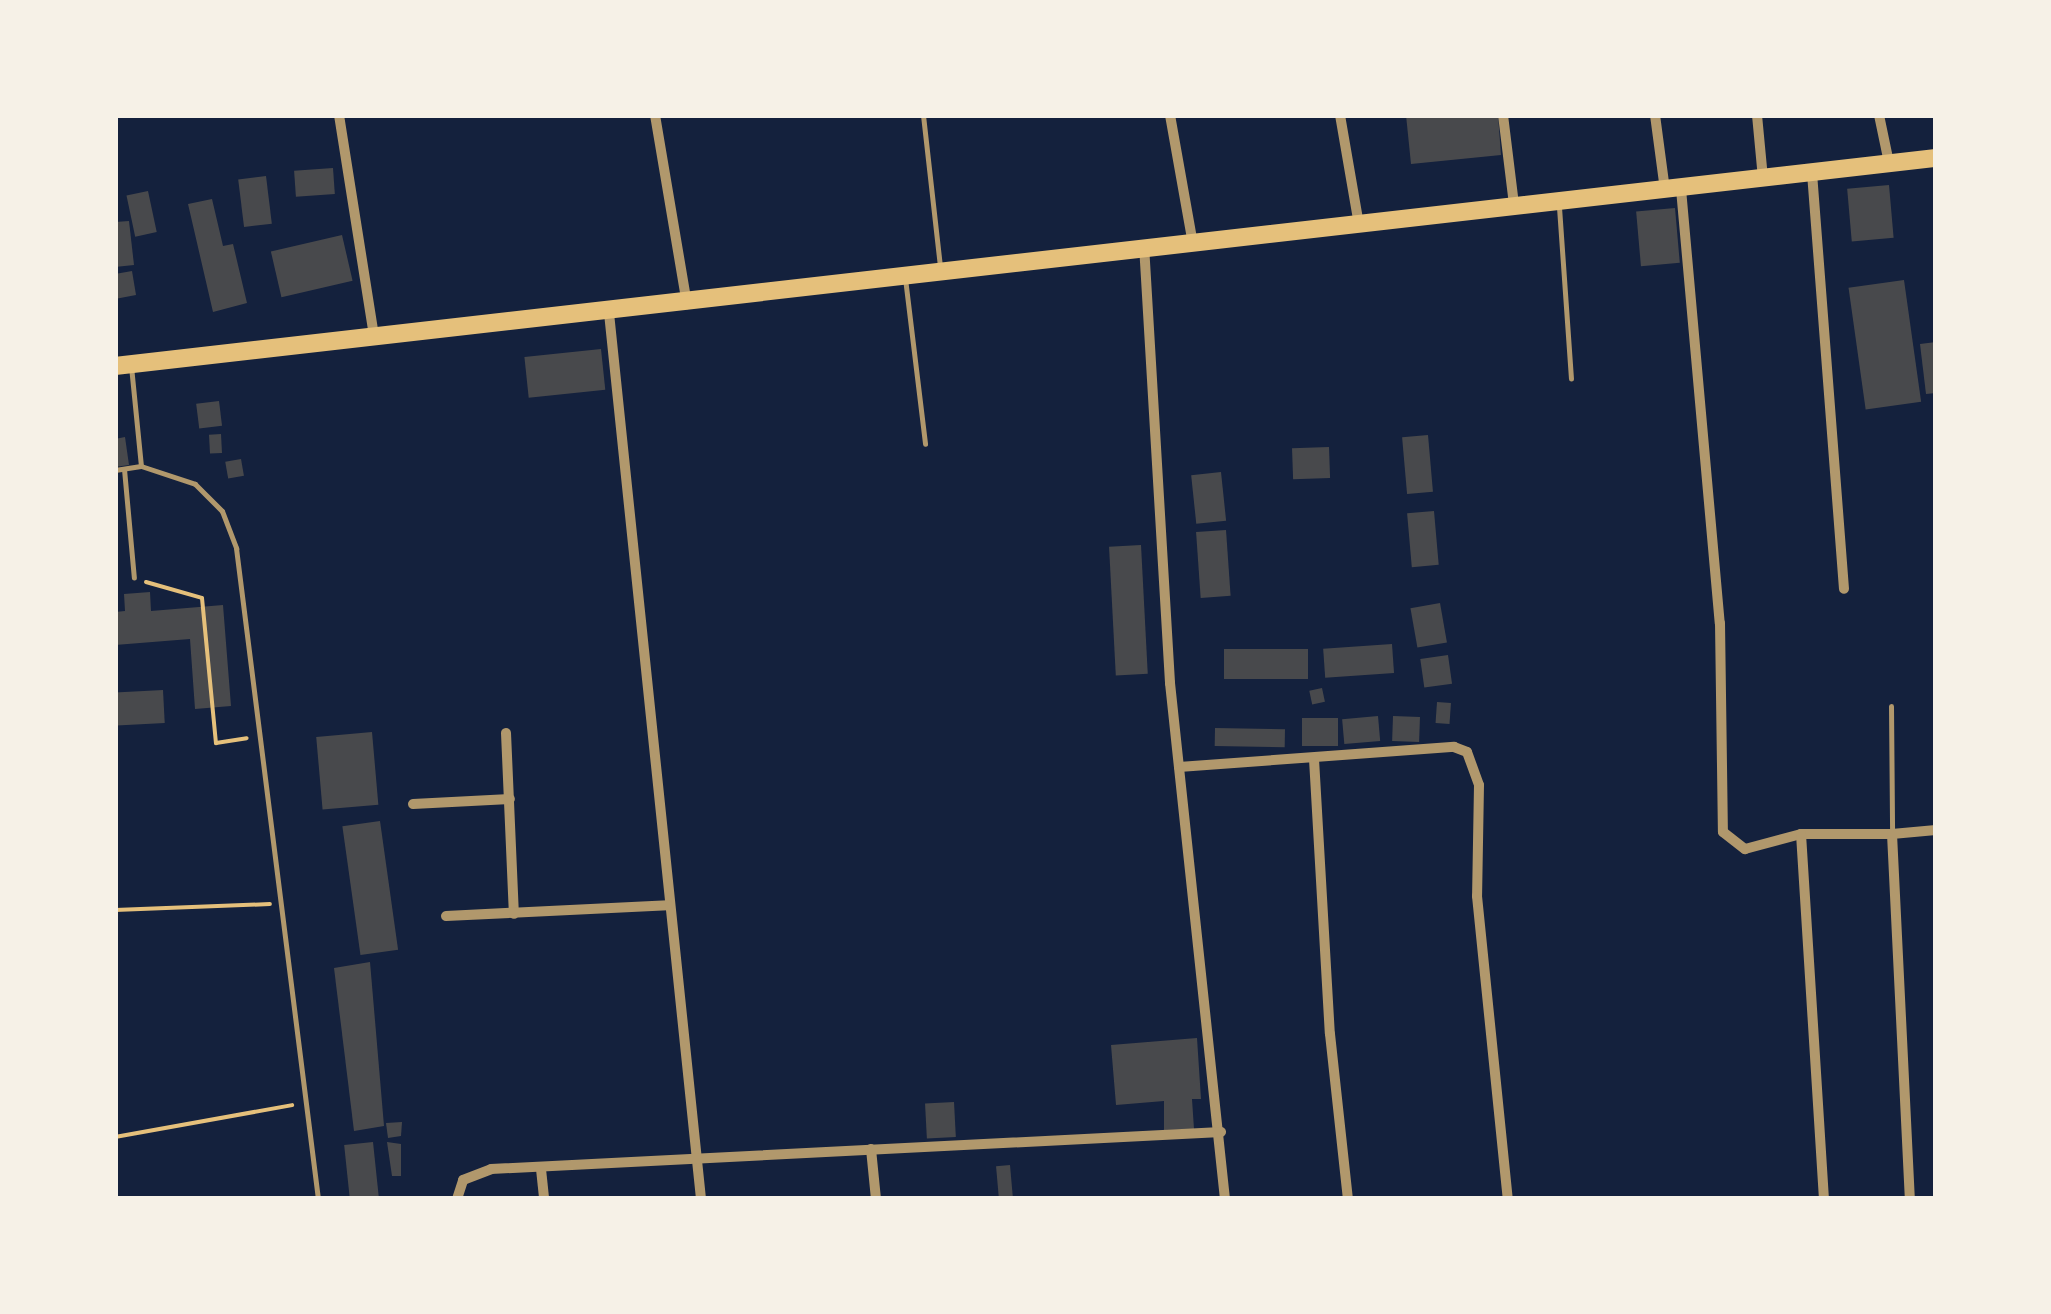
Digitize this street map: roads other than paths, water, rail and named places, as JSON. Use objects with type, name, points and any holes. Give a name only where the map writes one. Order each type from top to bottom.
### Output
[{"type":"highway","points":[[123,365],[688,305],[904,274],[1358,219],[1764,180],[1936,158]]},
{"type":"street","points":[[339,115],[374,336]]},
{"type":"street","points":[[655,115],[688,305]]},
{"type":"street","points":[[1170,115],[1192,239]]},
{"type":"street","points":[[1340,115],[1358,219]]},
{"type":"street","points":[[1503,115],[1514,204]]},
{"type":"street","points":[[1656,115],[1673,189],[1720,623],[1723,832],[1745,849],[1801,834],[1936,830]]},
{"type":"street","points":[[1757,115],[1764,180]]},
{"type":"street","points":[[1879,115],[1889,163]]},
{"type":"street","points":[[1812,172],[1844,589]]},
{"type":"street","points":[[1144,244],[1179,767],[1203,1024],[1220,1132],[1225,1199]]},
{"type":"street","points":[[609,313],[701,1199]]},
{"type":"street","points":[[506,733],[514,914]]},
{"type":"street","points":[[1179,767],[1454,748],[1473,762],[1477,896],[1508,1199]]},
{"type":"street","points":[[1314,758],[1348,1199]]},
{"type":"street","points":[[413,804],[510,799]]},
{"type":"street","points":[[1801,834],[1824,1199]]},
{"type":"street","points":[[1892,834],[1910,1199]]},
{"type":"street","points":[[446,916],[668,905]]},
{"type":"street","points":[[457,1199],[474,1172],[1220,1132]]},
{"type":"street","points":[[870,1149],[876,1199]]},
{"type":"street","points":[[541,1169],[544,1199]]},
{"type":"lane","points":[[923,115],[941,270]]},
{"type":"lane","points":[[1558,200],[1571,379]]},
{"type":"lane","points":[[904,274],[924,444]]},
{"type":"lane","points":[[123,365],[141,466]]},
{"type":"lane","points":[[115,470],[141,466],[195,484],[231,528],[262,736],[318,1199]]},
{"type":"lane","points":[[124,469],[134,578]]},
{"type":"lane","points":[[1891,706],[1892,834]]}]
